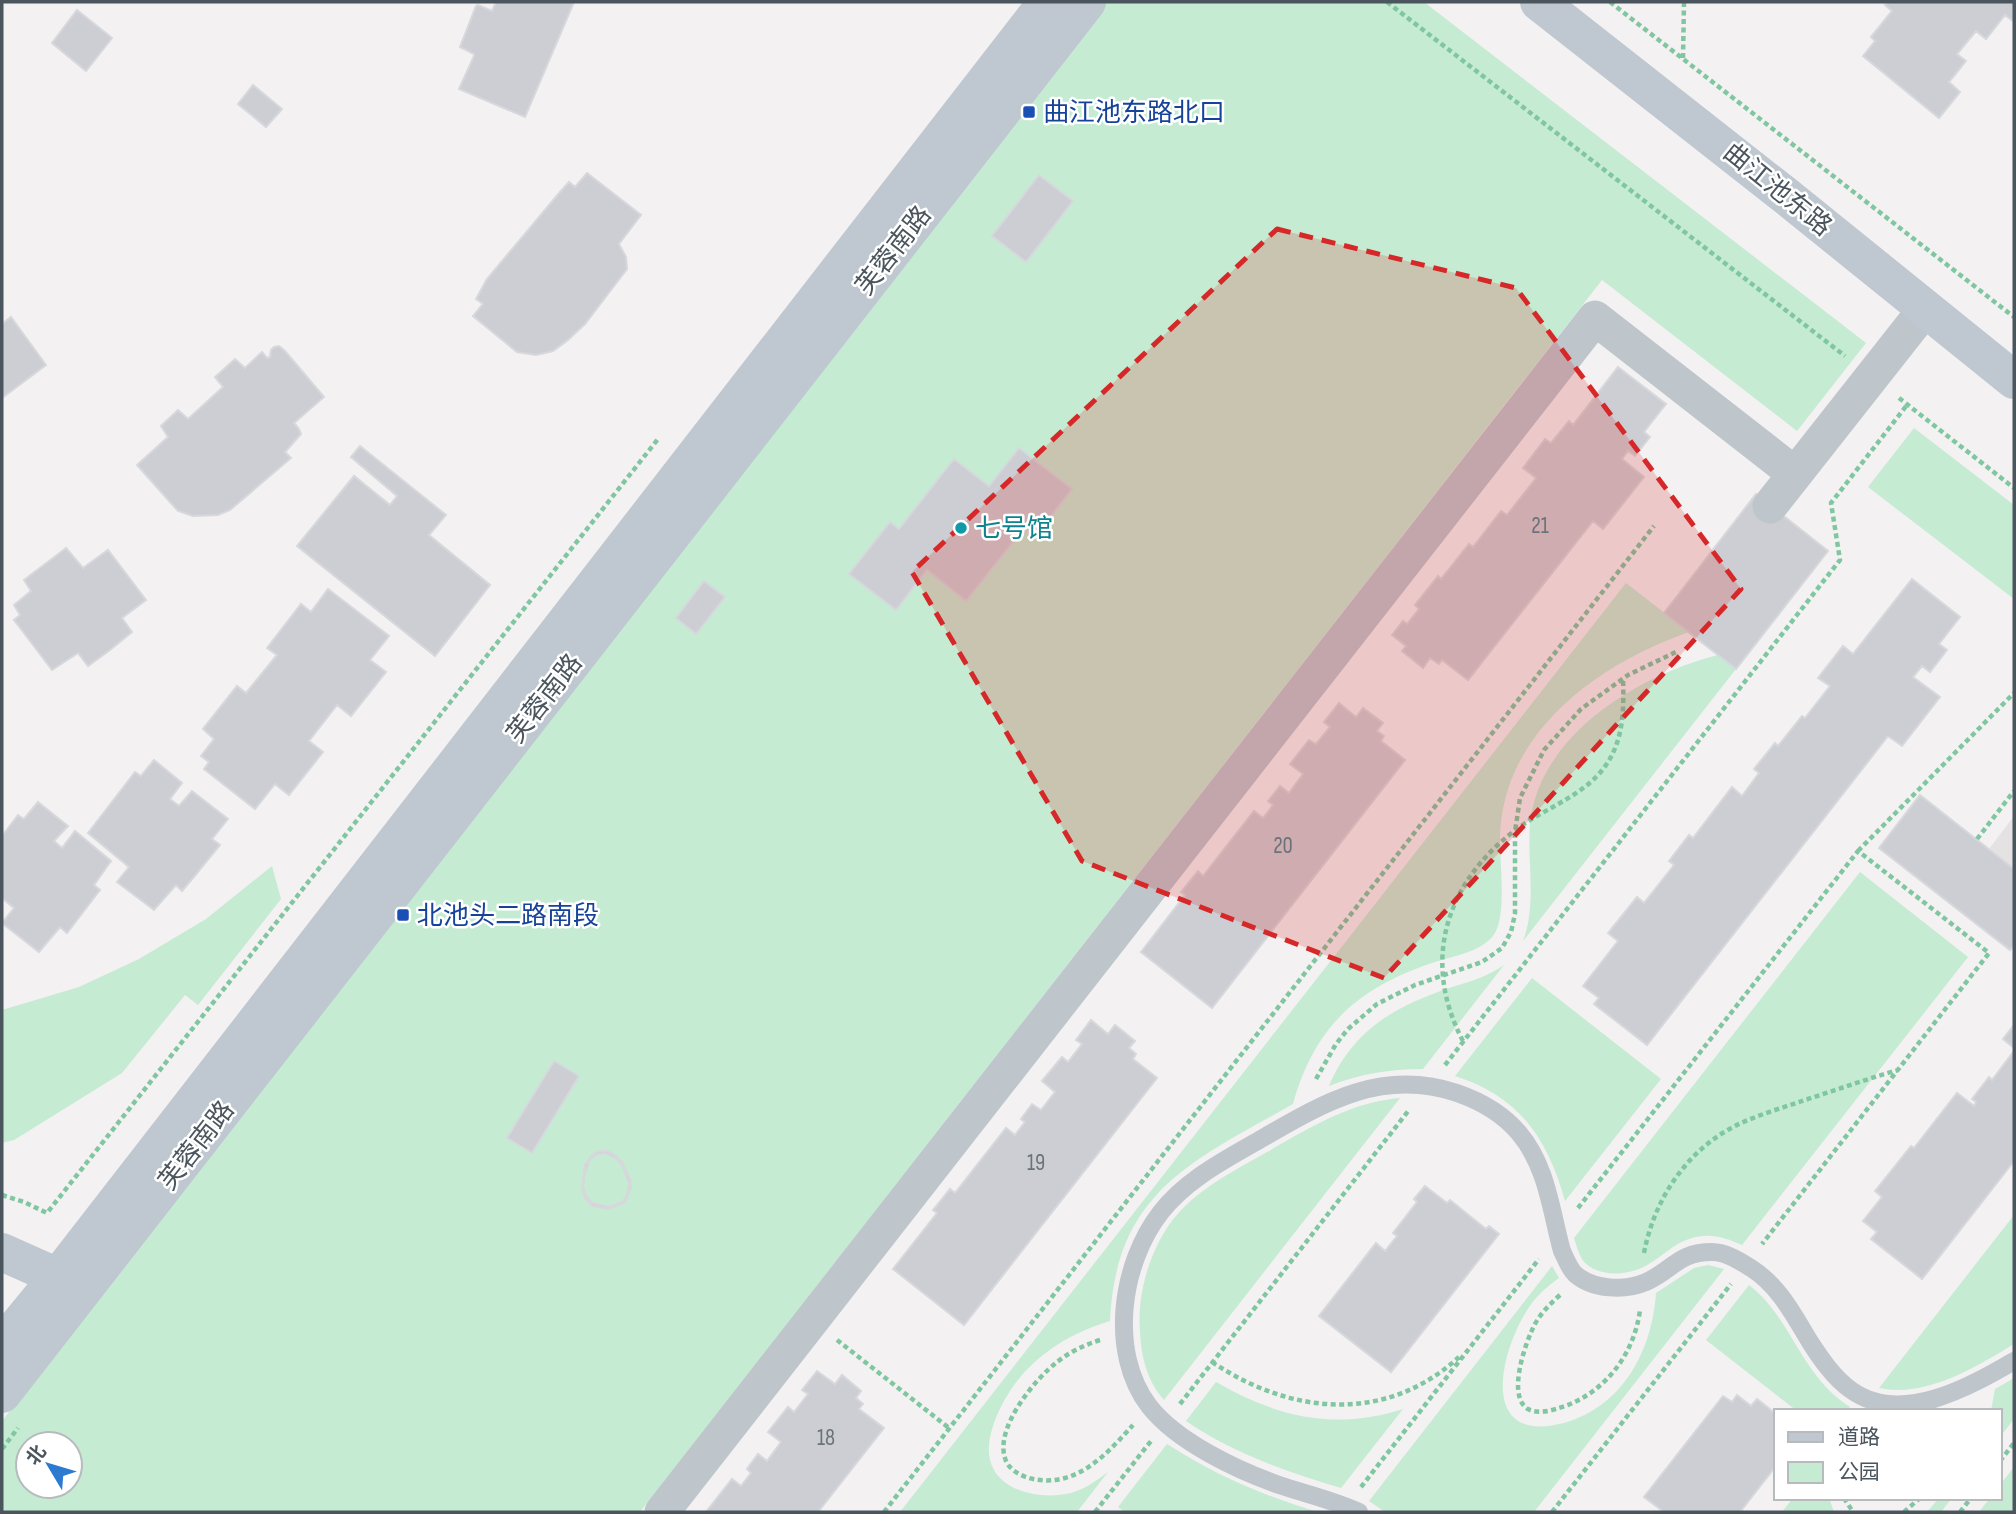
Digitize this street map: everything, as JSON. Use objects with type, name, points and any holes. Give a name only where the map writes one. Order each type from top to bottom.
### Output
[{"type":"main road","name":"芙蓉南路","points":[[2,1345],[14,1309],[58,1277],[1047,2]]},
{"type":"main road","name":"芙蓉南路","points":[[2,1394],[1087,2]]},
{"type":"main road","name":"曲江池东路","points":[[1539,2],[1713,137],[2014,380]]},
{"type":"main road","points":[[2,1252],[58,1277]]},
{"type":"street","points":[[1770,506],[1926,308]]},
{"type":"street","points":[[662,1512],[1595,318],[1795,474]]},
{"type":"lane","points":[[1353,1509],[1278,1485],[1192,1443],[1149,1406],[1136,1383],[1124,1333],[1129,1286],[1136,1259],[1161,1212],[1180,1191],[1203,1173],[1306,1113],[1370,1088],[1411,1084],[1441,1088],[1470,1097],[1496,1112],[1518,1132],[1532,1152],[1542,1174],[1562,1251],[1575,1274],[1590,1283],[1628,1287],[1646,1282],[1684,1257],[1697,1252],[1718,1252],[1760,1274],[1777,1291],[1834,1374],[1851,1390],[1871,1401],[1914,1403],[1937,1398],[1974,1383],[2014,1361]]},
{"type":"path","points":[[1387,2],[2014,488]]},
{"type":"path","points":[[1610,2],[2014,317]]},
{"type":"path","points":[[1683,59],[1684,2]]},
{"type":"path","points":[[1095,1512],[1839,560],[1831,503],[1907,405]]},
{"type":"path","points":[[2,1195],[47,1213],[658,438]]},
{"type":"path","points":[[884,1512],[1654,526]]},
{"type":"path","points":[[1306,1113],[1319,1072],[1336,1044],[1362,1016],[1386,999],[1415,985],[1470,967],[1502,948],[1511,932],[1514,914],[1515,832],[1520,798],[1544,750],[1581,709],[1623,678],[1678,651]]},
{"type":"path","points":[[1464,1041],[1449,1009],[1442,975],[1446,928],[1458,898],[1475,870],[1490,853],[1515,832],[1593,780],[1606,765],[1616,746],[1622,724],[1623,678]]},
{"type":"path","points":[[1353,1509],[1471,1346],[1858,851],[2014,693]]},
{"type":"path","points":[[1977,839],[2014,791]]},
{"type":"path","points":[[1552,1512],[1989,953],[1858,851]]},
{"type":"path","points":[[811,1320],[949,1428]]},
{"type":"path","points":[[1124,1333],[1076,1350],[1057,1362],[1041,1377],[1026,1395],[1008,1428],[1003,1452],[1006,1462],[1014,1471],[1041,1480],[1057,1480],[1079,1474],[1098,1462],[1115,1446],[1149,1406]]},
{"type":"path","points":[[1212,1362],[1244,1382],[1278,1395],[1314,1403],[1361,1404],[1411,1390],[1453,1363],[1471,1346]]},
{"type":"path","points":[[2002,1458],[2014,1443]]},
{"type":"path","points":[[1904,1512],[1918,1500]]},
{"type":"highlighted area","points":[[1277,229],[1516,288],[1741,589],[1384,978],[1082,861],[912,572]]},
{"type":"shaded area","points":[[2014,816],[2014,869],[1989,849]]},
{"type":"green space","points":[[1099,2],[1424,2],[1866,343],[1797,431],[1602,280],[640,1512],[2,1512],[2,1421]]},
{"type":"green space","points":[[1914,428],[2014,505],[2014,599],[1868,487]]},
{"type":"green space","points":[[1626,583],[1689,632],[1621,663],[1589,684],[1560,709],[1535,737],[1516,769],[1504,804],[1500,842],[1500,917],[1493,936],[1474,950],[1408,972],[1384,984],[1362,997],[1344,1013],[1314,1052],[1302,1076],[1293,1104],[1193,1163],[1166,1185],[1144,1210],[1127,1240],[1115,1277],[1110,1321],[1072,1336],[1039,1358],[1025,1372],[1002,1404],[991,1432],[989,1455],[995,1471],[1012,1487],[1035,1494],[1060,1495],[1081,1489],[1108,1472],[1077,1512],[900,1512]]},
{"type":"green space","points":[[1718,655],[1736,669],[1523,941],[1531,898],[1530,824],[1537,792],[1552,762],[1573,736],[1598,713],[1626,694],[1657,677]]},
{"type":"green space","points":[[272,866],[281,899],[198,1005],[185,995],[122,1073],[14,1140],[2,1143],[2,1010],[79,987],[139,959],[206,919]]},
{"type":"green space","points":[[1860,872],[1968,957],[1742,1245],[1723,1238],[1696,1237],[1683,1241],[1647,1265],[1632,1271],[1607,1273],[1592,1268],[1581,1257],[1574,1238]]},
{"type":"green space","points":[[1504,965],[1423,1069],[1375,1073],[1329,1086],[1350,1050],[1377,1023],[1410,1003],[1484,976]]},
{"type":"green space","points":[[1532,978],[1661,1079],[1565,1201],[1550,1158],[1528,1123],[1497,1095],[1455,1076]]},
{"type":"green space","points":[[1400,1098],[1164,1400],[1153,1385],[1146,1368],[1142,1350],[1140,1303],[1150,1262],[1169,1225],[1201,1192],[1299,1134],[1347,1111],[1382,1100]]},
{"type":"green space","points":[[2014,1215],[2014,1344],[1967,1371],[1932,1385],[1915,1389],[1879,1388]]},
{"type":"green space","points":[[1708,1265],[1724,1269],[1534,1512],[1385,1512],[1369,1501],[1552,1266],[1559,1278],[1541,1293],[1526,1312],[1513,1337],[1504,1370],[1505,1402],[1511,1414],[1522,1423],[1532,1426],[1564,1423],[1603,1404],[1618,1390],[1641,1355],[1653,1315],[1656,1293],[1694,1268]]},
{"type":"green space","points":[[1749,1285],[1776,1313],[1819,1379],[1850,1407],[1794,1409],[1706,1340]]},
{"type":"green space","points":[[2014,1378],[2014,1419],[2002,1434],[2002,1409],[1991,1409],[1995,1389]]},
{"type":"green space","points":[[1216,1382],[1261,1404],[1306,1417],[1354,1419],[1403,1409],[1341,1488],[1260,1461],[1222,1443],[1186,1421]]},
{"type":"green space","points":[[1167,1444],[1240,1484],[1318,1512],[1125,1512],[1118,1507]]},
{"type":"green space","points":[[2014,1467],[2014,1512],[1979,1512],[1988,1500],[2002,1500],[2002,1482]]},
{"type":"green space","points":[[1791,1500],[1830,1500],[1834,1512],[1782,1512]]},
{"type":"green space","points":[[1937,1500],[1950,1500],[1941,1512],[1927,1512]]},
{"type":"building","points":[[496,2],[574,2],[525,117],[459,89],[474,56],[460,47],[476,6],[492,11]]},
{"type":"building","points":[[1888,2],[2014,2],[2014,19],[2013,21],[2005,15],[1986,39],[1976,31],[1957,54],[1966,61],[1949,82],[1960,92],[1939,118],[1863,56],[1875,41],[1871,37],[1892,11],[1885,5]]},
{"type":"building","points":[[77,10],[112,38],[86,71],[52,43]]},
{"type":"building","points":[[253,85],[282,109],[266,127],[238,104]]},
{"type":"building","points":[[587,173],[641,215],[619,244],[626,257],[627,269],[585,324],[568,340],[553,351],[536,355],[517,352],[473,316],[483,304],[476,299],[487,279],[560,192],[569,182],[575,187]]},
{"type":"building","points":[[1039,175],[1073,201],[1026,262],[992,236]]},
{"type":"building","points":[[11,317],[46,365],[2,398],[2,324]]},
{"type":"building","points":[[279,346],[324,397],[294,423],[301,434],[285,452],[291,458],[230,510],[218,515],[193,516],[178,511],[137,465],[168,437],[161,426],[178,410],[188,419],[223,387],[215,377],[235,359],[245,368],[262,352],[267,358],[270,357],[271,350]]},
{"type":"building","points":[[1618,367],[1666,404],[1644,432],[1650,437],[1635,456],[1628,451],[1622,459],[1644,477],[1603,529],[1593,521],[1468,680],[1442,660],[1439,664],[1430,658],[1423,668],[1402,651],[1406,646],[1392,635],[1403,621],[1407,624],[1419,609],[1415,605],[1438,576],[1441,579],[1469,544],[1473,547],[1501,511],[1507,515],[1536,478],[1523,468],[1545,439],[1551,443],[1569,421],[1573,425]]},
{"type":"building","points":[[360,446],[446,515],[429,535],[490,585],[435,656],[297,546],[354,476],[390,505],[397,496],[351,457]]},
{"type":"building","name":"七号馆","points":[[1019,448],[1072,489],[1035,537],[1024,528],[966,601],[927,570],[896,610],[849,574],[890,522],[899,529],[954,459],[989,486]]},
{"type":"building","points":[[1756,494],[1828,551],[1736,669],[1664,613]]},
{"type":"building","points":[[66,548],[83,568],[108,550],[146,600],[122,618],[132,632],[110,650],[88,666],[78,653],[52,670],[14,620],[20,615],[14,605],[31,591],[24,580]]},
{"type":"building","points":[[1912,579],[1960,617],[1939,644],[1947,650],[1930,672],[1922,666],[1913,677],[1940,697],[1902,746],[1888,736],[1647,1045],[1594,1004],[1599,998],[1583,986],[1618,941],[1608,933],[1637,897],[1644,903],[1674,865],[1669,861],[1689,835],[1693,838],[1732,787],[1742,796],[1759,773],[1754,769],[1775,743],[1778,746],[1802,716],[1805,718],[1830,686],[1818,678],[1843,646],[1853,654]]},
{"type":"building","points":[[704,581],[725,597],[696,634],[676,618]]},
{"type":"building","points":[[328,589],[389,636],[370,660],[386,672],[351,716],[337,705],[309,741],[323,752],[289,795],[275,784],[255,809],[204,769],[209,762],[201,756],[214,739],[203,729],[237,686],[246,693],[277,655],[267,648],[301,604],[311,612]]},
{"type":"building","points":[[1339,703],[1356,717],[1363,708],[1383,723],[1377,731],[1384,736],[1381,741],[1405,760],[1212,1008],[1141,952],[1185,895],[1181,892],[1198,871],[1203,876],[1254,811],[1263,818],[1273,805],[1268,801],[1280,786],[1289,793],[1303,774],[1290,764],[1309,740],[1316,744],[1330,727],[1324,722]]},
{"type":"building","points":[[154,760],[182,783],[170,799],[179,806],[192,791],[228,819],[212,839],[220,845],[182,891],[176,885],[154,910],[117,882],[129,867],[88,833],[135,772],[141,776]]},
{"type":"building","points":[[1920,795],[2014,869],[2014,945],[2010,950],[1879,848]]},
{"type":"building","points":[[38,802],[68,826],[54,841],[62,848],[75,831],[111,861],[94,885],[100,890],[67,933],[60,927],[39,952],[2,923],[14,908],[2,898],[2,836],[18,815],[24,819]]},
{"type":"building","points":[[1091,1020],[1108,1034],[1115,1025],[1135,1041],[1129,1048],[1136,1054],[1133,1059],[1157,1078],[964,1325],[893,1269],[937,1213],[933,1210],[950,1189],[955,1193],[1006,1128],[1015,1135],[1025,1122],[1021,1119],[1032,1104],[1041,1110],[1055,1092],[1042,1081],[1062,1057],[1068,1062],[1082,1044],[1076,1040]]},
{"type":"building","points":[[2014,1025],[2014,1048],[2003,1039]]},
{"type":"building","points":[[2014,1051],[2014,1161],[1922,1279],[1871,1239],[1877,1232],[1863,1221],[1882,1197],[1875,1191],[1911,1146],[1914,1148],[1957,1093],[1974,1106],[1976,1102],[1972,1099],[1989,1077],[1992,1080]]},
{"type":"building","points":[[554,1061],[579,1076],[532,1153],[507,1138]]},
{"type":"building","points":[[599,1151],[607,1151],[622,1162],[631,1187],[625,1202],[609,1209],[592,1206],[585,1198],[582,1188],[585,1165],[591,1156]],"holes":[[[605,1153],[616,1158],[623,1167],[629,1184],[627,1196],[622,1202],[609,1207],[592,1203],[583,1188],[590,1159]]]},
{"type":"building","points":[[1425,1186],[1447,1203],[1450,1200],[1486,1229],[1489,1226],[1499,1234],[1391,1372],[1319,1316],[1376,1243],[1385,1251],[1397,1236],[1393,1233],[1417,1202],[1414,1199]]},
{"type":"building","points":[[817,1371],[835,1384],[842,1375],[861,1391],[856,1398],[863,1404],[859,1409],[884,1428],[818,1512],[706,1512],[732,1479],[741,1486],[751,1473],[747,1469],[758,1454],[767,1461],[781,1442],[768,1432],[788,1407],[794,1412],[808,1394],[802,1390]]},
{"type":"building","points":[[1737,1395],[1751,1406],[1757,1399],[1774,1412],[1774,1469],[1740,1512],[1664,1512],[1644,1497],[1723,1396],[1732,1402]]},
{"type":"place","name":"曲江池东路北口","points":[[1029,112]]},
{"type":"place","name":"七号馆","points":[[961,528]]},
{"type":"place","name":"北池头二路南段","points":[[403,915]]}]
